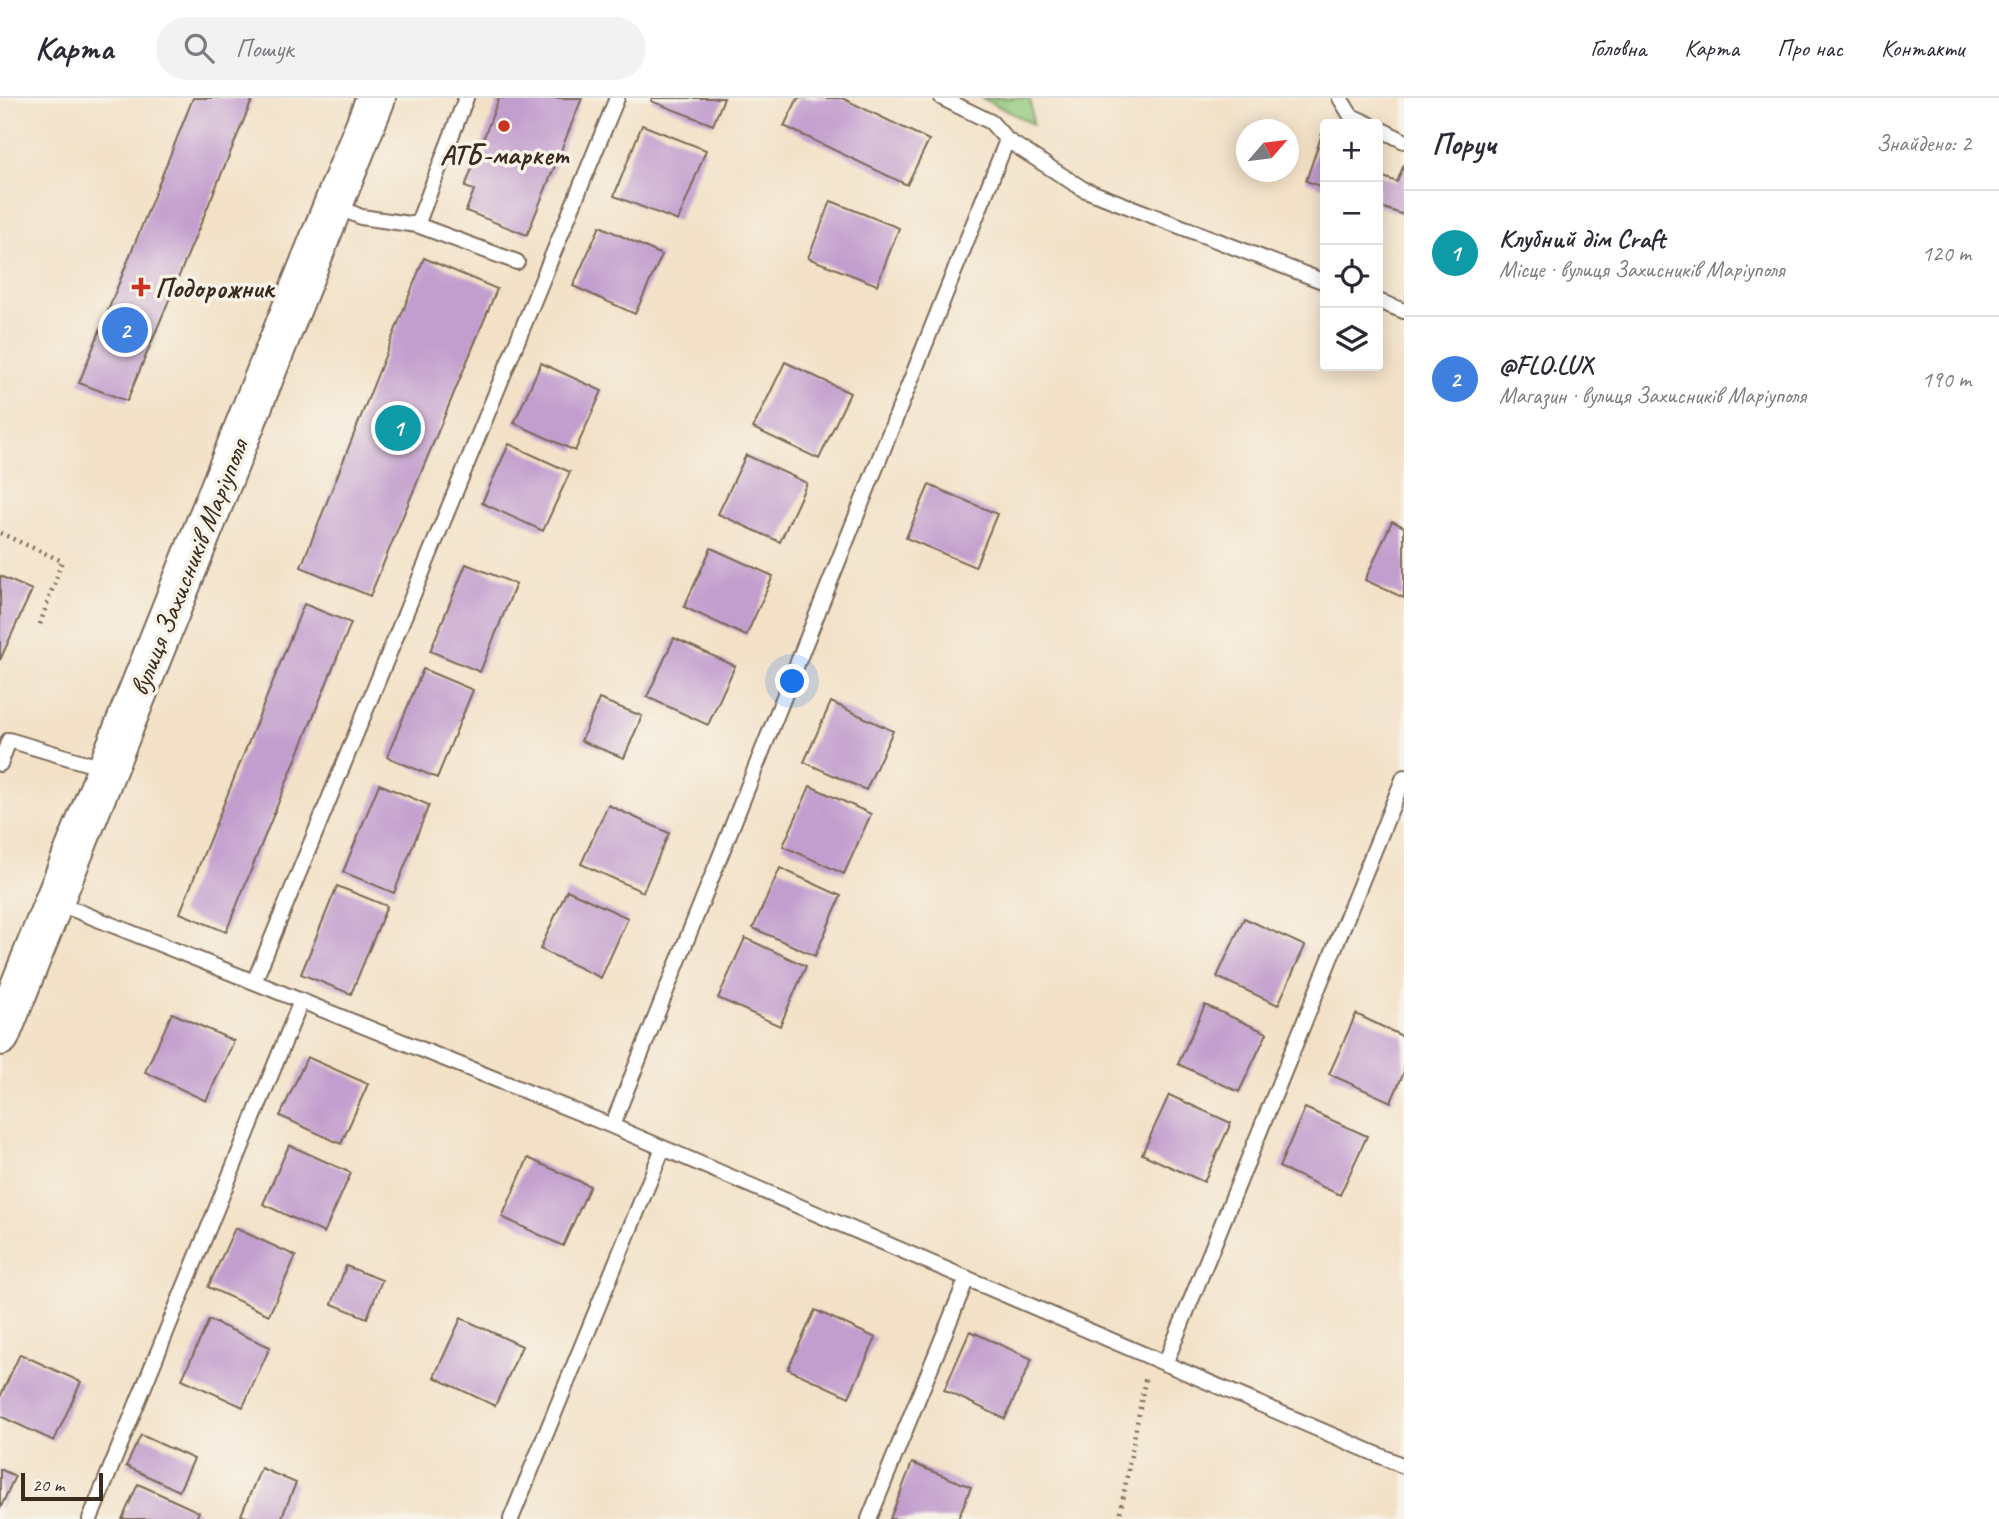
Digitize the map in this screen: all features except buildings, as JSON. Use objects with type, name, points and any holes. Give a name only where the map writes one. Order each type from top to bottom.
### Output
[{"type":"main road","name":"вулиця Захисників Маріуполя","points":[[0,1035],[376,98]]},
{"type":"lane","points":[[417,225],[466,98]]},
{"type":"lane","points":[[254,982],[617,98]]},
{"type":"lane","points":[[942,98],[991,122],[1007,140],[1083,189],[1320,280]]},
{"type":"lane","points":[[1340,98],[1352,116],[1358,119]]},
{"type":"lane","points":[[1383,130],[1404,141]]},
{"type":"lane","points":[[612,1126],[1007,140]]},
{"type":"lane","points":[[333,205],[361,217],[417,225],[517,262]]},
{"type":"lane","points":[[1383,303],[1404,311]]},
{"type":"lane","points":[[0,764],[9,740],[107,769]]},
{"type":"lane","points":[[1165,1363],[1404,777]]},
{"type":"lane","points":[[54,902],[612,1126],[1404,1466]]},
{"type":"lane","points":[[90,1519],[302,1001]]},
{"type":"lane","points":[[512,1519],[663,1148]]},
{"type":"lane","points":[[869,1519],[967,1278]]},
{"type":"path","points":[[0,533],[62,561],[39,627]]},
{"type":"path","points":[[1119,1519],[1149,1357]]},
{"type":"green space","points":[[982,98],[1030,98],[1033,124]]},
{"type":"place","name":"АТБ-маркет","points":[[504,126]]},
{"type":"place","name":"Подорожник","points":[[141,287]]},
{"type":"place","name":"@FLO.LUX","points":[[125,330]]},
{"type":"place","name":"Клубний дім Craft","points":[[398,428]]}]
